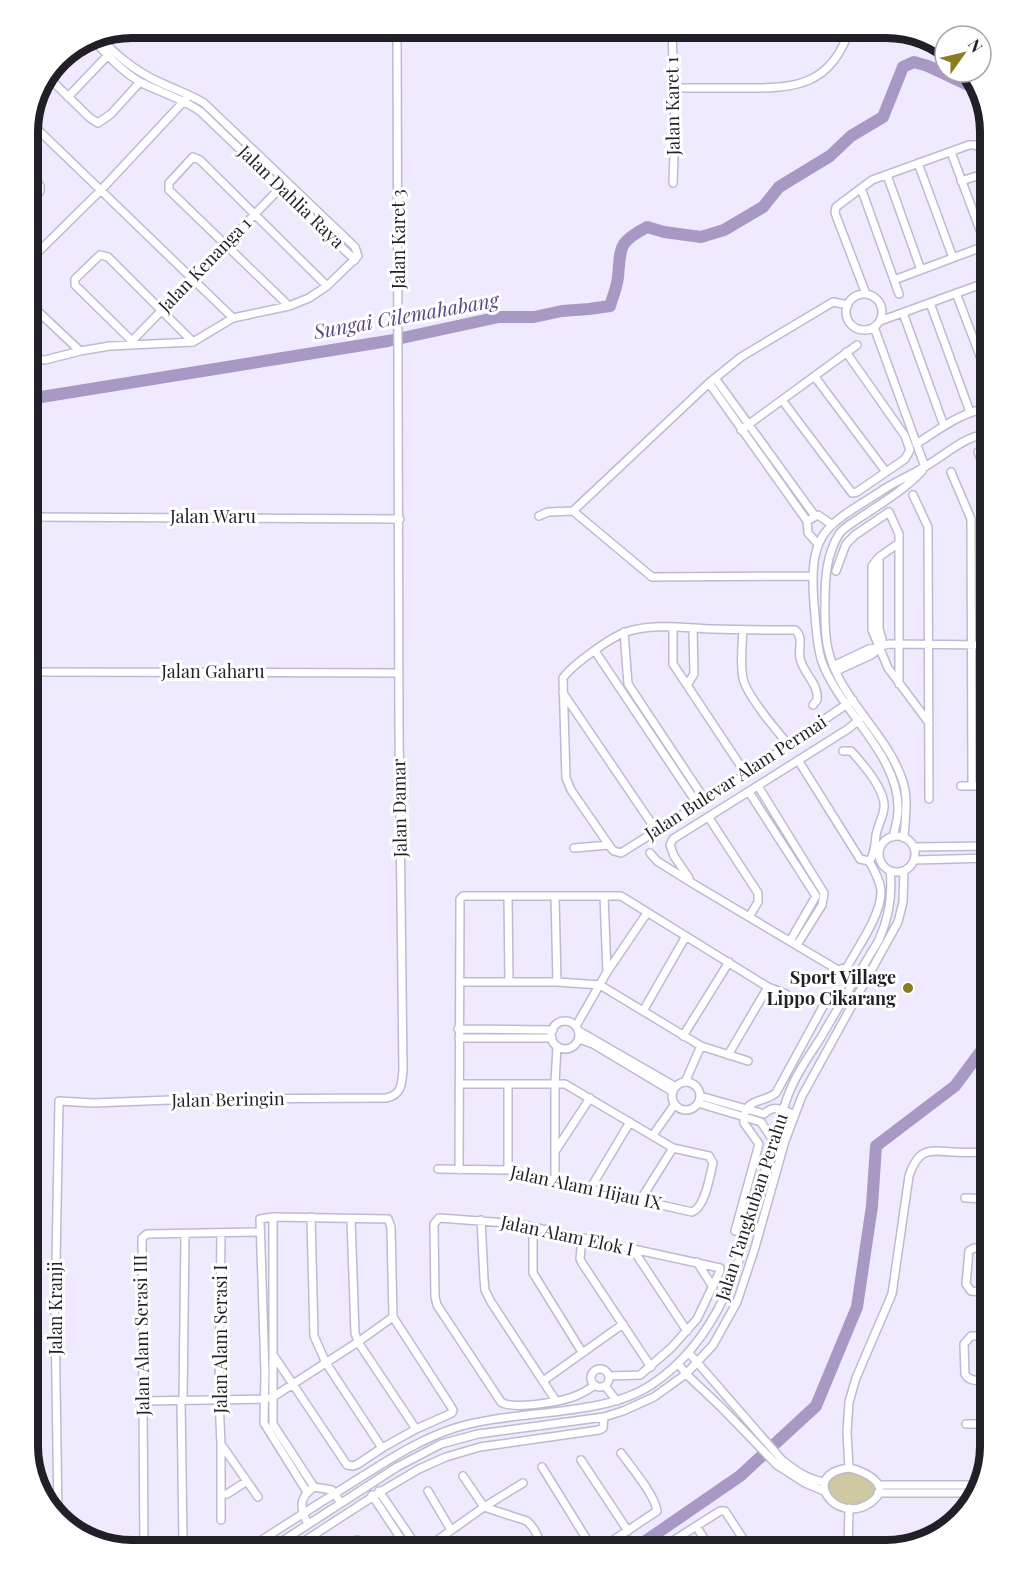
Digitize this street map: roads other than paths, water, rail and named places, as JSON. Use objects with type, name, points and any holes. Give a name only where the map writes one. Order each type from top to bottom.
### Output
[{"type":"street","name":"Jalan Karet 3","points":[[397,38],[400,519]]},
{"type":"street","name":"Jalan Karet 1","points":[[672,38],[675,128],[672,183]]},
{"type":"street","points":[[673,88],[779,89],[802,84],[818,76],[832,63],[846,38]]},
{"type":"street","name":"Jalan Dahlia Raya","points":[[104,41],[137,70],[204,104],[284,184],[355,260],[327,286]]},
{"type":"street","name":"Jalan Dahlia Raya","points":[[97,44],[107,56],[140,82],[201,112],[284,184]]},
{"type":"street","points":[[68,97],[107,56]]},
{"type":"street","points":[[52,81],[94,122],[98,123],[111,114],[140,82]]},
{"type":"street","points":[[38,252],[101,190],[190,95]]},
{"type":"street","points":[[38,130],[233,318]]},
{"type":"street","points":[[866,294],[835,213],[836,207],[873,180],[951,152],[975,145],[980,148]]},
{"type":"street","points":[[951,152],[980,227]]},
{"type":"street","points":[[38,359],[45,360],[80,351],[131,343],[193,342],[233,318],[289,306],[309,298],[327,286],[195,157],[169,183],[168,188],[289,306]]},
{"type":"street","points":[[918,163],[953,258]]},
{"type":"street","points":[[887,175],[921,270]]},
{"type":"street","points":[[962,181],[980,175]]},
{"type":"street","name":"Jalan Kenanga 1","points":[[131,343],[284,184]]},
{"type":"street","points":[[861,188],[899,294]]},
{"type":"street","points":[[974,213],[980,211]]},
{"type":"street","points":[[894,280],[980,248]]},
{"type":"street","points":[[131,343],[77,288],[75,279],[98,257],[105,255],[193,342]]},
{"type":"street","points":[[880,321],[882,315],[878,301],[866,294],[852,298],[846,312],[848,320],[859,330],[867,330],[880,321],[980,284]]},
{"type":"street","points":[[956,293],[980,356]]},
{"type":"street","points":[[573,512],[709,383],[741,357],[833,303],[848,305]]},
{"type":"street","points":[[930,303],[970,412]]},
{"type":"street","points":[[38,311],[80,351]]},
{"type":"street","points":[[903,313],[944,426]]},
{"type":"street","points":[[38,316],[44,317]]},
{"type":"street","points":[[874,327],[925,467]]},
{"type":"street","points":[[741,430],[857,345]]},
{"type":"street","points":[[782,400],[852,493],[857,492],[905,459],[910,450],[905,436],[846,352]]},
{"type":"street","points":[[815,377],[886,472]]},
{"type":"street","points":[[715,378],[815,516]]},
{"type":"street","points":[[709,383],[807,521],[808,533],[817,543]]},
{"type":"street","points":[[916,444],[970,412],[980,410]]},
{"type":"street","points":[[893,837],[898,811],[894,785],[875,744],[845,706],[822,662],[818,645],[812,576],[817,543],[831,524],[903,477],[925,467],[972,437],[980,436]]},
{"type":"street","points":[[904,838],[906,801],[903,780],[881,738],[853,700],[835,668],[828,649],[825,630],[825,590],[830,552],[841,531],[909,486],[925,467]]},
{"type":"street","points":[[951,472],[971,519],[972,786]]},
{"type":"street","points":[[913,495],[927,526],[930,799]]},
{"type":"street","points":[[539,516],[548,512],[573,512],[652,577],[812,576]]},
{"type":"street","points":[[836,571],[846,544],[855,535],[889,512],[899,534],[899,684]]},
{"type":"street","points":[[807,521],[815,516],[821,516],[831,524]]},
{"type":"street","name":"Jalan Waru","points":[[38,517],[400,519]]},
{"type":"street","name":"Jalan Damar","points":[[396,1095],[401,1089],[403,1069],[399,673],[400,519]]},
{"type":"street","points":[[899,543],[879,557],[872,566],[872,630],[888,668],[929,723]]},
{"type":"street","points":[[673,627],[673,664],[746,774]]},
{"type":"street","points":[[609,846],[567,783],[563,678],[595,651],[624,632],[636,629],[673,627],[798,631],[800,658],[817,690],[817,700],[813,705]]},
{"type":"street","points":[[687,685],[694,674],[693,628]]},
{"type":"street","points":[[743,630],[744,684],[788,744]]},
{"type":"street","points":[[624,632],[628,684],[701,803]]},
{"type":"street","points":[[835,668],[871,655],[880,647],[889,644],[980,645]]},
{"type":"street","points":[[595,651],[701,803]]},
{"type":"street","name":"Jalan Gaharu","points":[[38,672],[399,673]]},
{"type":"street","points":[[618,686],[628,684]]},
{"type":"street","points":[[562,692],[656,830]]},
{"type":"street","name":"Jalan Bulevar Alam Permai","points":[[609,846],[617,853],[624,852],[764,763],[853,700]]},
{"type":"street","points":[[692,883],[679,865],[670,845],[673,839],[857,722],[863,715]]},
{"type":"street","points":[[843,751],[851,751],[858,758],[884,797],[884,811],[877,828],[873,858],[868,861]]},
{"type":"street","points":[[650,853],[657,861],[692,883],[838,970],[843,969],[866,934],[882,892],[876,873],[868,861],[860,859],[798,760]]},
{"type":"street","points":[[758,786],[823,890],[825,897],[822,905],[794,943]]},
{"type":"street","points":[[961,786],[980,786]]},
{"type":"street","points":[[748,792],[816,896]]},
{"type":"street","points":[[709,818],[758,893],[758,902],[749,917]]},
{"type":"street","points":[[914,847],[914,860],[904,871],[890,871],[882,863],[879,852],[883,842],[893,837],[904,838],[914,847],[980,846]]},
{"type":"street","points":[[574,848],[609,846]]},
{"type":"street","points":[[914,860],[980,858]]},
{"type":"street","name":"Jalan Tangkuban Perahu","points":[[262,1540],[424,1439],[482,1420],[582,1408],[617,1401],[650,1386],[689,1353],[719,1310],[730,1284],[744,1245],[783,1110],[797,1076],[879,940],[888,920],[892,892],[890,871]]},
{"type":"street","name":"Jalan Tangkuban Perahu","points":[[284,1540],[428,1450],[478,1434],[531,1425],[604,1417],[654,1397],[686,1374],[713,1345],[743,1287],[785,1141],[795,1115],[810,1081],[898,922],[903,902],[904,871]]},
{"type":"street","points":[[459,1170],[458,1029],[460,899],[463,896],[616,895],[625,898],[768,987],[786,994]]},
{"type":"street","points":[[508,896],[509,982]]},
{"type":"street","points":[[555,896],[557,982]]},
{"type":"street","points":[[604,896],[607,972]]},
{"type":"street","points":[[794,943],[816,896]]},
{"type":"street","points":[[816,896],[825,897]]},
{"type":"street","points":[[557,1046],[567,1049],[576,1043],[578,1032],[607,972],[647,913]]},
{"type":"street","points":[[643,1011],[686,936]]},
{"type":"street","points":[[683,1036],[729,962]]},
{"type":"street","points":[[460,982],[557,982],[600,985],[701,1047],[748,1061]]},
{"type":"street","points":[[728,1055],[768,987]]},
{"type":"street","points":[[735,1231],[759,1144],[745,1126],[743,1117],[746,1108],[754,1101],[764,1100],[776,1093],[826,1001]]},
{"type":"street","points":[[555,1181],[557,1046],[552,1034],[556,1025],[566,1021],[593,1044],[675,1089]]},
{"type":"street","points":[[458,1029],[552,1034]]},
{"type":"street","points":[[459,1038],[552,1034]]},
{"type":"street","points":[[675,1089],[685,1082],[701,1047]]},
{"type":"street","points":[[675,1104],[687,1110],[693,1108],[699,1100],[696,1086],[685,1082]]},
{"type":"street","points":[[460,1084],[565,1084],[653,1135],[673,1148],[641,1199]]},
{"type":"street","points":[[508,1084],[508,1170]]},
{"type":"street","points":[[653,1135],[675,1104],[675,1089]]},
{"type":"street","name":"Jalan Beringin","points":[[59,1101],[93,1103],[196,1099],[387,1098],[396,1095]]},
{"type":"street","points":[[556,1150],[590,1098]]},
{"type":"street","points":[[699,1100],[764,1113]]},
{"type":"street","points":[[699,1100],[761,1122]]},
{"type":"street","name":"Jalan Kranji","points":[[58,1505],[55,1315],[59,1101]]},
{"type":"street","points":[[785,1141],[766,1133],[761,1122],[764,1113],[772,1108],[795,1115]]},
{"type":"street","points":[[590,1189],[630,1122]]},
{"type":"street","name":"Jalan Alam Hijau IX","points":[[438,1169],[508,1170],[641,1199],[689,1212],[697,1210],[710,1178],[713,1163],[709,1156],[673,1148]]},
{"type":"street","points":[[849,1468],[847,1432],[849,1402],[856,1378],[892,1294],[912,1166],[920,1155],[932,1150],[980,1152]]},
{"type":"street","points":[[965,1198],[980,1198]]},
{"type":"street","points":[[273,1217],[273,1424],[313,1485],[336,1493],[341,1503]]},
{"type":"street","points":[[311,1217],[314,1336],[326,1363],[382,1448]]},
{"type":"street","points":[[274,1356],[347,1465],[353,1466],[416,1429],[452,1413],[450,1405],[393,1317],[391,1227],[388,1219],[260,1218],[264,1423],[305,1490]]},
{"type":"street","name":"Jalan Alam Elok I","points":[[556,1401],[510,1406],[501,1402],[437,1305],[434,1224],[436,1220],[439,1218],[504,1221],[634,1251],[698,1262],[720,1268],[713,1287]]},
{"type":"street","points":[[351,1219],[354,1322],[358,1342],[416,1429]]},
{"type":"street","points":[[481,1220],[485,1290],[556,1401],[581,1394],[595,1385],[605,1386],[617,1401]]},
{"type":"street","points":[[533,1228],[533,1273],[582,1352]]},
{"type":"street","name":"Jalan Alam Serasi III","points":[[144,1540],[142,1238],[147,1234],[260,1232]]},
{"type":"street","points":[[182,1540],[182,1401],[186,1234]]},
{"type":"street","name":"Jalan Alam Serasi I","points":[[221,1234],[219,1400],[221,1520]]},
{"type":"street","points":[[582,1238],[580,1259],[582,1263],[651,1366]]},
{"type":"street","points":[[744,1245],[754,1250]]},
{"type":"street","points":[[980,1249],[969,1251],[968,1288],[971,1291],[980,1292]]},
{"type":"street","points":[[634,1251],[687,1331]]},
{"type":"street","points":[[609,1376],[640,1375],[687,1331],[706,1304],[713,1287],[698,1262]]},
{"type":"street","points":[[144,1401],[273,1397],[393,1317]]},
{"type":"street","points":[[543,1381],[623,1324]]},
{"type":"street","points":[[980,1336],[971,1336],[964,1344],[965,1374],[970,1380],[980,1380]]},
{"type":"street","points":[[689,1353],[761,1435],[780,1462],[800,1474],[824,1482]]},
{"type":"street","points":[[678,1363],[686,1374],[755,1442],[805,1483],[824,1491]]},
{"type":"street","points":[[595,1385],[591,1381],[591,1376],[597,1368],[607,1372],[609,1376]]},
{"type":"street","points":[[605,1386],[609,1376]]},
{"type":"street","points":[[722,1408],[729,1399]]},
{"type":"street","points":[[528,1414],[531,1425]]},
{"type":"street","points":[[306,1540],[380,1492],[419,1469],[446,1457],[480,1447],[599,1430],[603,1428],[604,1417]]},
{"type":"street","points":[[966,1424],[980,1424]]},
{"type":"street","points":[[478,1434],[480,1447]]},
{"type":"street","points":[[221,1444],[258,1497]]},
{"type":"street","points":[[614,1540],[656,1512],[657,1507],[621,1453]]},
{"type":"street","points":[[581,1460],[628,1531]]},
{"type":"street","points":[[542,1467],[589,1540]]},
{"type":"street","points":[[849,1468],[870,1474],[878,1489],[876,1498],[868,1504],[849,1508],[835,1504],[828,1499],[824,1491],[824,1482],[835,1471],[849,1468]]},
{"type":"street","points":[[464,1476],[484,1507],[527,1521],[536,1532],[539,1540]]},
{"type":"street","points":[[221,1494],[227,1494],[247,1481]]},
{"type":"street","points":[[374,1483],[413,1540]]},
{"type":"street","points":[[437,1540],[523,1483]]},
{"type":"street","points":[[308,1524],[301,1503],[305,1490],[313,1485]]},
{"type":"street","points":[[878,1489],[970,1485]]},
{"type":"street","points":[[366,1487],[401,1540]]},
{"type":"street","points":[[878,1489],[967,1493]]},
{"type":"street","points":[[428,1491],[452,1530]]},
{"type":"street","points":[[848,1540],[849,1508]]},
{"type":"street","points":[[678,1540],[716,1512],[725,1511],[744,1540]]},
{"type":"street","points":[[389,1521],[396,1516]]},
{"type":"street","points":[[696,1526],[705,1540]]},
{"type":"waterway","name":"Sungai Cilemahabang","points":[[38,398],[388,341],[499,317],[534,317],[562,311],[610,306],[617,281],[622,247],[630,237],[647,227],[664,232],[701,237],[724,230],[763,207],[779,187],[830,156],[851,136],[883,117],[903,67],[914,62],[966,84]]},
{"type":"waterway","points":[[647,1540],[740,1476],[816,1406],[857,1307],[872,1206],[876,1146],[955,1086],[980,1052]]},
{"type":"place","name":"Sport Village Lippo Cikarang","points":[[908,988]]}]
